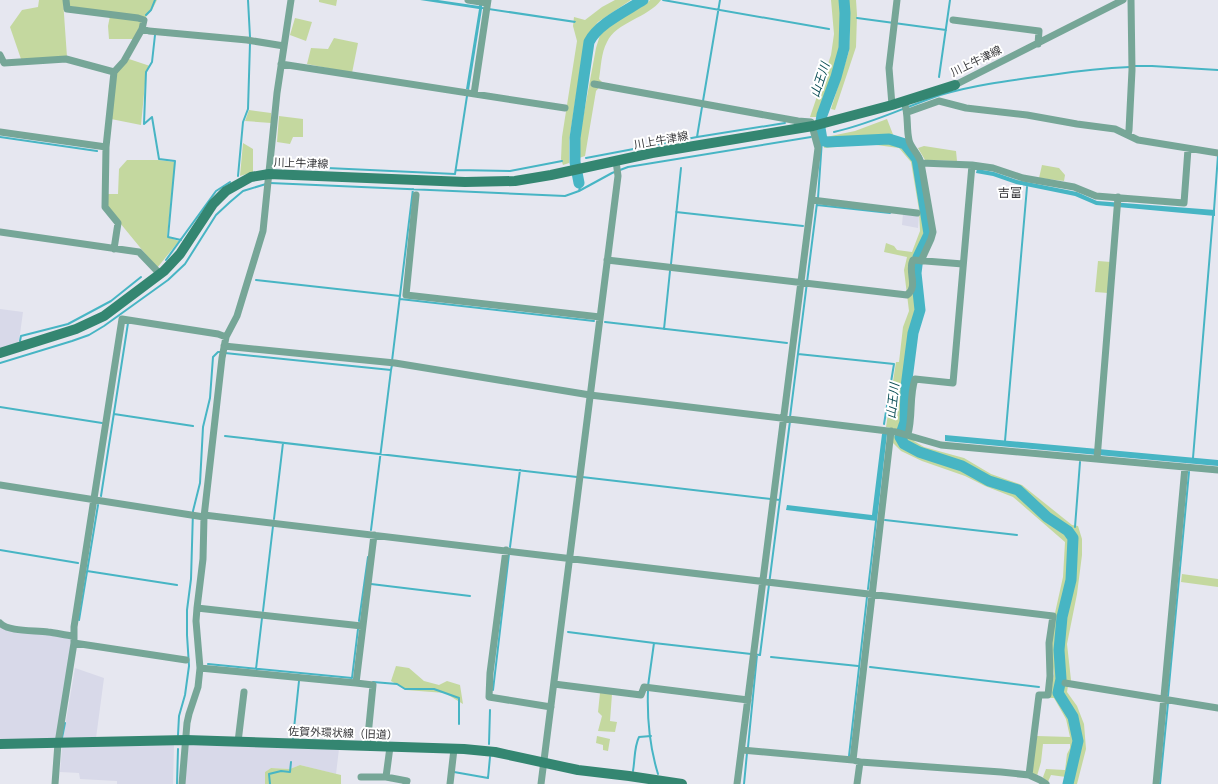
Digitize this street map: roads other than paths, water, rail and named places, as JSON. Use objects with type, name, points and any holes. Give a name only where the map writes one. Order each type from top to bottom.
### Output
[{"type":"main road","name":"川上牛津線","points":[[0,353],[76,329],[104,316],[160,274],[180,254],[213,204],[226,191],[251,177],[269,176],[491,182],[526,179],[584,167],[616,164],[813,126],[904,102],[955,85]]},
{"type":"main road","name":"佐賀外環状線（旧道）","points":[[0,744],[186,740],[454,749],[494,752],[578,770],[682,784]]},
{"type":"street","points":[[66,0],[67,9],[144,20],[142,29],[124,61],[114,72],[106,147],[105,207],[118,223],[114,249]]},
{"type":"street","points":[[182,784],[189,714],[198,687],[200,668],[196,622],[203,559],[199,516],[226,337],[237,316],[263,231],[281,64],[290,0]]},
{"type":"street","points":[[468,0],[485,4],[474,94]]},
{"type":"street","points":[[892,105],[889,68],[897,0]]},
{"type":"street","name":"川上牛津線","points":[[955,85],[1123,0]]},
{"type":"street","points":[[1128,135],[1132,70],[1131,0]]},
{"type":"street","points":[[953,20],[1039,31],[1038,44]]},
{"type":"street","points":[[142,29],[149,31],[247,40],[284,46]]},
{"type":"street","points":[[0,55],[4,63],[66,60],[114,72]]},
{"type":"street","points":[[281,64],[565,108]]},
{"type":"street","points":[[594,84],[798,121],[811,122],[818,148],[737,784]]},
{"type":"street","points":[[908,112],[939,101],[966,108],[1027,115],[1115,129],[1138,140],[1188,149],[1218,152]]},
{"type":"street","points":[[904,102],[908,112],[909,142],[920,156],[933,232],[921,261]]},
{"type":"street","points":[[0,132],[106,147]]},
{"type":"street","points":[[921,163],[972,165],[993,168],[1023,178],[1074,187],[1096,196],[1118,199],[1184,203],[1188,149]]},
{"type":"street","points":[[541,784],[618,176],[616,164]]},
{"type":"street","points":[[908,434],[911,424],[913,385],[915,379],[953,383],[972,165]]},
{"type":"street","points":[[416,195],[406,295],[600,317]]},
{"type":"street","points":[[1097,459],[1118,199]]},
{"type":"street","points":[[812,200],[917,213]]},
{"type":"street","points":[[0,232],[139,252],[160,274]]},
{"type":"street","points":[[607,260],[907,295],[910,293],[913,286],[911,264],[913,260],[963,264]]},
{"type":"street","points":[[55,784],[58,743],[122,319],[218,334],[226,337]]},
{"type":"street","points":[[224,346],[392,363],[590,395],[893,431],[908,434],[941,445],[1218,470]]},
{"type":"street","points":[[857,784],[856,761],[873,594],[893,431]]},
{"type":"street","points":[[1156,784],[1185,467]]},
{"type":"street","points":[[0,485],[199,516],[763,580],[1053,616],[1049,643],[1050,676],[1048,695],[1039,695],[1029,775]]},
{"type":"street","points":[[356,683],[374,535]]},
{"type":"street","points":[[506,550],[490,673],[489,697],[551,707]]},
{"type":"street","points":[[197,608],[362,626]]},
{"type":"street","points":[[0,623],[4,626],[23,630],[47,631],[73,640],[186,660]]},
{"type":"street","points":[[200,668],[373,685],[367,746]]},
{"type":"street","points":[[1065,683],[1218,708]]},
{"type":"street","points":[[554,684],[641,695],[644,687],[748,700]]},
{"type":"street","points":[[238,742],[244,692]]},
{"type":"street","points":[[386,777],[390,747]]},
{"type":"street","points":[[450,784],[454,749]]},
{"type":"street","points":[[742,750],[1029,775],[1046,784]]},
{"type":"street","points":[[361,777],[386,777],[406,781],[406,784]]},
{"type":"water","points":[[420,0],[438,0],[479,6],[480,0],[483,0],[482,7],[576,21],[575,23],[482,9],[469,90],[466,89],[479,9]]},
{"type":"water","points":[[977,169],[994,172],[1017,180],[1077,192],[1097,201],[1215,210],[1215,216],[1096,205],[1075,196],[1016,184],[993,176],[976,173]]},
{"type":"water","points":[[882,434],[887,434],[877,521],[786,510],[787,505],[872,515]]},
{"type":"water","points":[[945,435],[1218,460],[1218,466],[945,441]]},
{"type":"waterway","points":[[146,15],[151,10],[155,0]]},
{"type":"waterway","points":[[248,0],[250,37]]},
{"type":"waterway","points":[[579,183],[575,162],[575,138],[589,42],[599,29],[621,13],[643,0]]},
{"type":"waterway","points":[[663,0],[829,29]]},
{"type":"waterway","points":[[703,101],[720,0]]},
{"type":"waterway","name":"山王川","points":[[844,0],[844,48],[836,77],[822,115],[820,128],[822,140],[827,142],[889,139],[905,144],[917,159],[929,234],[918,257],[916,273],[920,310],[913,333],[906,387],[905,422],[900,437],[904,444],[919,452],[962,466],[989,481],[1018,490],[1047,517],[1068,531],[1073,538],[1071,580],[1062,617],[1059,650],[1061,679],[1058,693],[1073,717],[1078,741],[1068,784]]},
{"type":"waterway","points":[[939,77],[950,0]]},
{"type":"waterway","points":[[857,18],[946,30]]},
{"type":"waterway","points":[[155,35],[152,62],[146,72],[144,124],[152,117],[159,159],[175,161],[168,237],[181,240]]},
{"type":"waterway","points":[[238,176],[243,122],[248,109],[250,43]]},
{"type":"waterway","points":[[1134,66],[1218,70]]},
{"type":"waterway","points":[[834,132],[875,120],[940,95],[968,88],[1071,72],[1130,67]]},
{"type":"waterway","points":[[306,167],[455,174],[467,96]]},
{"type":"waterway","points":[[697,137],[702,107]]},
{"type":"waterway","points":[[586,158],[697,137],[785,123]]},
{"type":"waterway","points":[[0,137],[97,151]]},
{"type":"waterway","points":[[579,191],[612,173],[628,167],[811,137]]},
{"type":"waterway","points":[[818,198],[822,140]]},
{"type":"waterway","points":[[1214,210],[1218,155]]},
{"type":"waterway","points":[[456,170],[510,171],[562,161]]},
{"type":"waterway","points":[[671,264],[681,168]]},
{"type":"waterway","points":[[166,260],[216,191],[230,182]]},
{"type":"waterway","points":[[270,183],[565,196],[579,191],[579,183]]},
{"type":"waterway","points":[[0,363],[89,335],[104,326],[168,280],[185,264],[216,215],[230,202],[243,191],[266,184]]},
{"type":"waterway","points":[[1005,441],[1027,187]]},
{"type":"waterway","points":[[392,361],[413,189]]},
{"type":"waterway","points":[[790,417],[817,203]]},
{"type":"waterway","points":[[817,205],[890,213]]},
{"type":"waterway","points":[[676,212],[803,226]]},
{"type":"waterway","points":[[1193,458],[1213,216]]},
{"type":"waterway","points":[[664,329],[670,271]]},
{"type":"waterway","points":[[20,341],[21,336],[68,324],[111,301],[141,277]]},
{"type":"waterway","points":[[256,280],[400,296]]},
{"type":"waterway","points":[[400,299],[594,321]]},
{"type":"waterway","points":[[605,322],[787,343]]},
{"type":"waterway","points":[[101,496],[128,323]]},
{"type":"waterway","points":[[178,735],[179,716],[185,695],[189,666],[187,610],[191,579],[193,511],[200,483],[203,427],[210,398],[213,357],[218,352],[221,352]]},
{"type":"waterway","points":[[225,353],[391,370],[392,365]]},
{"type":"waterway","points":[[798,354],[894,364],[884,424]]},
{"type":"waterway","points":[[371,530],[391,370]]},
{"type":"waterway","points":[[0,407],[102,423]]},
{"type":"waterway","points":[[114,414],[193,426]]},
{"type":"waterway","points":[[648,686],[654,643],[760,655],[790,421]]},
{"type":"waterway","points":[[225,436],[577,477]]},
{"type":"waterway","points":[[274,519],[283,443]]},
{"type":"waterway","points":[[1075,527],[1080,462]]},
{"type":"waterway","points":[[510,547],[520,470]]},
{"type":"waterway","points":[[1168,696],[1189,472]]},
{"type":"waterway","points":[[582,477],[780,500]]},
{"type":"waterway","points":[[79,620],[98,505]]},
{"type":"waterway","points":[[885,520],[1017,535]]},
{"type":"waterway","points":[[868,589],[876,521]]},
{"type":"waterway","points":[[263,611],[273,526]]},
{"type":"waterway","points":[[0,550],[78,563]]},
{"type":"waterway","points":[[493,690],[509,554]]},
{"type":"waterway","points":[[359,621],[368,557]]},
{"type":"waterway","points":[[87,571],[177,585]]},
{"type":"waterway","points":[[371,584],[470,596]]},
{"type":"waterway","points":[[849,756],[867,597]]},
{"type":"waterway","points":[[256,669],[262,618]]},
{"type":"waterway","points":[[208,664],[352,678],[358,629]]},
{"type":"waterway","points":[[568,632],[654,643]]},
{"type":"waterway","points":[[748,747],[757,655]]},
{"type":"waterway","points":[[771,657],[858,666]]},
{"type":"waterway","points":[[870,667],[1039,687]]},
{"type":"waterway","points":[[293,738],[299,681]]},
{"type":"waterway","points":[[373,682],[397,684],[405,689],[434,689],[459,698],[459,724]]},
{"type":"waterway","points":[[648,690],[650,732],[658,774]]},
{"type":"waterway","points":[[1160,784],[1168,703]]},
{"type":"waterway","points":[[489,744],[490,710]]},
{"type":"waterway","points":[[62,738],[65,723]]},
{"type":"waterway","points":[[633,771],[635,749],[639,737],[651,736]]},
{"type":"waterway","points":[[177,784],[178,749]]},
{"type":"waterway","points":[[744,784],[747,753]]},
{"type":"waterway","points":[[454,772],[488,778],[490,757]]},
{"type":"waterway","points":[[270,784],[269,774],[281,771],[290,772],[291,762]]},
{"type":"district","name":"吉富","points":[[1010,193]]}]
